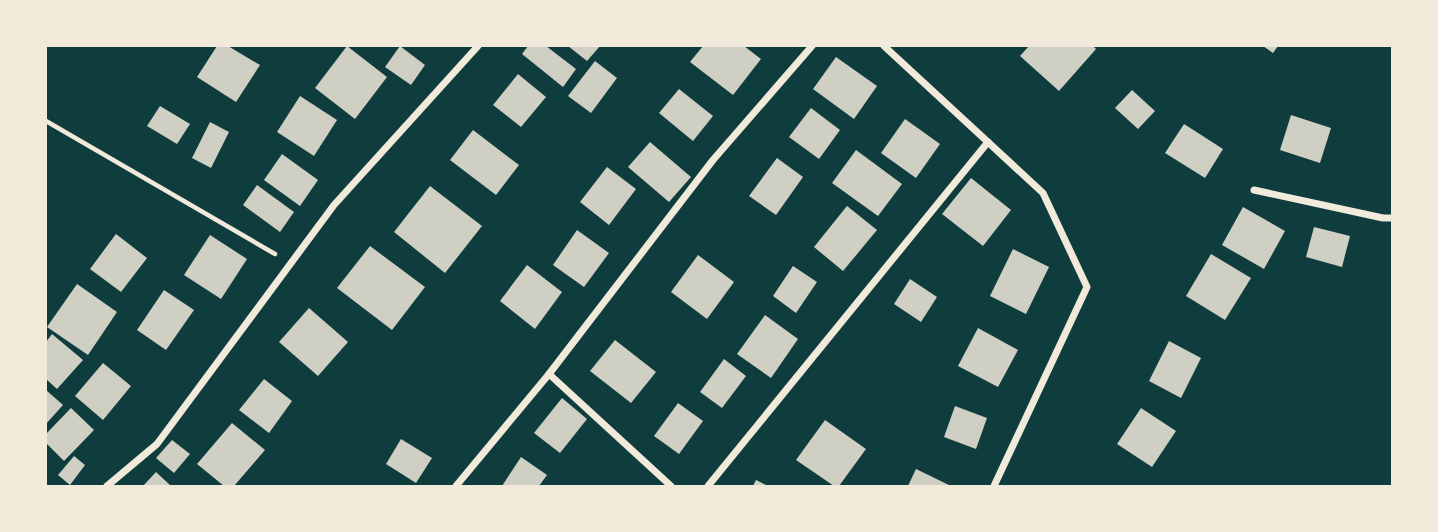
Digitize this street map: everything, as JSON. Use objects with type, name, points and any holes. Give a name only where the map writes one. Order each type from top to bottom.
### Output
[{"type":"street","points":[[107,486],[158,444],[334,205],[478,46]]},
{"type":"street","points":[[456,486],[549,373],[713,160],[812,46]]},
{"type":"street","points":[[884,46],[1044,192],[1087,287],[994,486]]},
{"type":"street","points":[[708,486],[988,142]]},
{"type":"street","points":[[1254,190],[1392,218]]},
{"type":"street","points":[[549,373],[671,486]]},
{"type":"path","points":[[46,121],[291,263]]},
{"type":"building","points":[[217,46],[228,46],[260,65],[236,102],[197,77]]},
{"type":"building","points":[[347,46],[387,77],[355,119],[315,88]]},
{"type":"building","points":[[400,46],[425,65],[411,85],[385,67]]},
{"type":"building","points":[[528,46],[546,46],[576,69],[563,87],[522,54]]},
{"type":"building","points":[[568,46],[600,46],[587,61]]},
{"type":"building","points":[[703,46],[744,46],[761,59],[733,95],[690,62]]},
{"type":"building","points":[[1029,46],[1093,46],[1096,49],[1059,91],[1020,56]]},
{"type":"building","points":[[1263,46],[1278,46],[1273,53]]},
{"type":"building","points":[[836,57],[877,86],[854,119],[813,89]]},
{"type":"building","points":[[595,61],[617,78],[591,113],[568,96]]},
{"type":"building","points":[[518,74],[546,97],[521,127],[493,105]]},
{"type":"building","points":[[679,89],[713,116],[693,141],[659,113]]},
{"type":"building","points":[[1132,90],[1155,111],[1138,129],[1115,108]]},
{"type":"building","points":[[300,96],[337,120],[314,156],[277,132]]},
{"type":"building","points":[[160,106],[190,124],[177,144],[147,126]]},
{"type":"building","points":[[811,108],[840,130],[819,159],[789,137]]},
{"type":"building","points":[[1291,115],[1331,128],[1320,163],[1280,150]]},
{"type":"building","points":[[905,119],[940,144],[916,178],[881,153]]},
{"type":"building","points":[[210,122],[229,132],[211,168],[192,158]]},
{"type":"building","points":[[1184,124],[1223,149],[1205,178],[1165,153]]},
{"type":"building","points":[[473,130],[519,165],[496,195],[450,160]]},
{"type":"building","points":[[650,142],[691,177],[669,202],[628,167]]},
{"type":"building","points":[[856,150],[902,184],[878,216],[832,183]]},
{"type":"building","points":[[282,154],[318,180],[300,206],[264,180]]},
{"type":"building","points":[[777,158],[803,177],[776,215],[749,196]]},
{"type":"building","points":[[607,167],[636,189],[609,225],[580,202]]},
{"type":"building","points":[[971,178],[1011,210],[983,246],[942,214]]},
{"type":"building","points":[[257,185],[294,212],[280,232],[243,205]]},
{"type":"building","points":[[430,186],[482,226],[445,273],[394,232]]},
{"type":"building","points":[[847,206],[877,230],[843,271],[814,247]]},
{"type":"building","points":[[1243,207],[1285,231],[1264,269],[1222,245]]},
{"type":"building","points":[[1314,227],[1350,236],[1342,267],[1306,257]]},
{"type":"building","points":[[577,230],[609,253],[584,287],[553,265]]},
{"type":"building","points":[[116,234],[147,258],[121,292],[90,269]]},
{"type":"building","points":[[210,235],[247,259],[221,299],[184,275]]},
{"type":"building","points":[[370,246],[425,287],[392,330],[337,288]]},
{"type":"building","points":[[1013,249],[1049,267],[1026,314],[990,296]]},
{"type":"building","points":[[1211,254],[1251,278],[1225,320],[1186,296]]},
{"type":"building","points":[[698,255],[734,282],[707,319],[671,292]]},
{"type":"building","points":[[527,265],[562,292],[535,329],[500,301]]},
{"type":"building","points":[[793,266],[817,282],[796,313],[773,296]]},
{"type":"building","points":[[910,279],[937,297],[921,322],[894,304]]},
{"type":"building","points":[[77,284],[117,312],[88,355],[47,327]]},
{"type":"building","points":[[164,290],[194,310],[166,350],[137,330]]},
{"type":"building","points":[[309,308],[348,342],[318,376],[279,342]]},
{"type":"building","points":[[765,315],[798,339],[771,378],[737,354]]},
{"type":"building","points":[[978,328],[1018,350],[998,387],[958,366]]},
{"type":"building","points":[[52,334],[83,360],[57,389],[46,379],[46,342]]},
{"type":"building","points":[[615,340],[656,372],[631,403],[590,371]]},
{"type":"building","points":[[1169,341],[1201,358],[1181,398],[1149,381]]},
{"type":"building","points":[[724,359],[746,376],[722,408],[700,392]]},
{"type":"building","points":[[103,363],[131,386],[103,420],[75,396]]},
{"type":"building","points":[[264,379],[292,401],[269,433],[239,410]]},
{"type":"building","points":[[46,390],[63,405],[46,424]]},
{"type":"building","points":[[562,398],[587,419],[560,453],[534,433]]},
{"type":"building","points":[[678,403],[703,421],[679,454],[654,436]]},
{"type":"building","points":[[955,406],[987,418],[976,449],[944,437]]},
{"type":"building","points":[[71,408],[94,430],[64,461],[46,443],[46,434]]},
{"type":"building","points":[[1141,408],[1176,431],[1152,467],[1117,444]]},
{"type":"building","points":[[825,420],[866,449],[839,486],[834,486],[796,460]]},
{"type":"building","points":[[232,423],[265,450],[234,486],[224,486],[197,464]]},
{"type":"building","points":[[401,439],[432,458],[416,483],[386,464]]},
{"type":"building","points":[[172,440],[190,454],[174,473],[156,458]]},
{"type":"building","points":[[74,456],[85,465],[70,485],[58,475]]},
{"type":"building","points":[[521,457],[547,475],[539,486],[502,486]]},
{"type":"building","points":[[916,469],[951,486],[908,486]]},
{"type":"building","points":[[156,472],[171,486],[143,486]]},
{"type":"building","points":[[756,480],[768,486],[753,486]]}]
